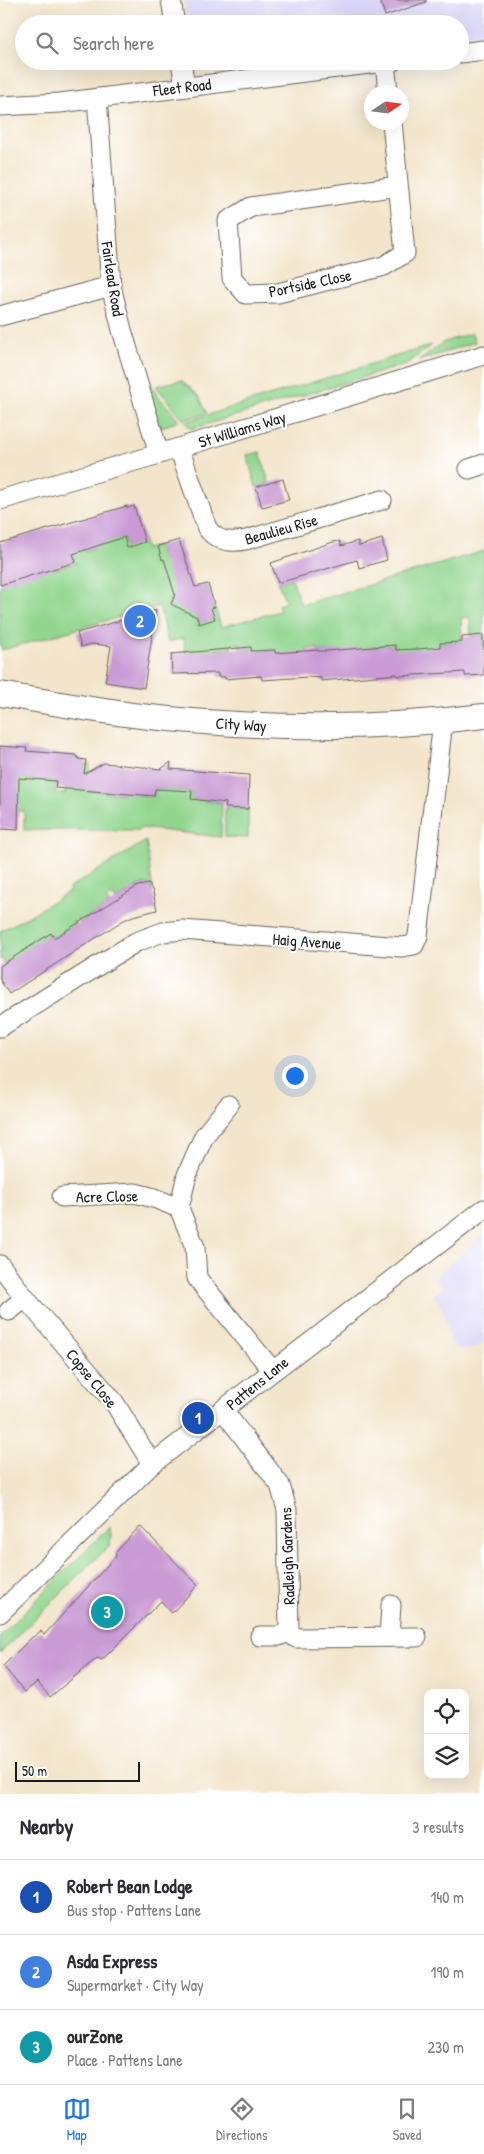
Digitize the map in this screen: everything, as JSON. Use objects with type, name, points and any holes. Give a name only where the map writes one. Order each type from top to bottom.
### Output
[{"type":"main road","name":"City Way","points":[[0,694],[149,717],[223,724],[326,726],[443,721],[484,716]]},
{"type":"street","points":[[171,0],[174,15]]},
{"type":"street","points":[[469,52],[484,50]]},
{"type":"street","points":[[182,70],[185,87]]},
{"type":"street","name":"Fleet Road","points":[[0,106],[40,105],[324,70]]},
{"type":"street","points":[[388,85],[389,70]]},
{"type":"street","name":"Fairlead Road","points":[[97,98],[111,286],[159,454]]},
{"type":"street","name":"Portside Close","points":[[393,130],[405,254],[384,266],[278,293],[246,294],[232,278],[228,221],[251,206],[398,186]]},
{"type":"street","points":[[0,316],[111,286]]},
{"type":"street","name":"St Williams Way","points":[[0,500],[179,448],[484,354]]},
{"type":"street","name":"Beaulieu Rise","points":[[179,448],[207,528],[215,536],[226,542],[246,540],[382,500]]},
{"type":"street","name":"Haig Avenue","points":[[0,1027],[136,942],[163,932],[182,930],[402,947],[414,945],[418,936],[443,721]]},
{"type":"street","points":[[229,1105],[204,1136],[187,1175],[179,1208],[195,1247],[196,1278],[272,1370]]},
{"type":"street","name":"Acre Close","points":[[62,1197],[135,1194],[154,1198],[179,1208]]},
{"type":"street","name":"Pattens Lane","points":[[0,1613],[152,1464],[484,1209]]},
{"type":"street","name":"Copse Close","points":[[0,1265],[25,1298],[114,1402],[152,1464]]},
{"type":"street","points":[[9,1311],[25,1298]]},
{"type":"street","name":"Radleigh Gardens","points":[[223,1410],[280,1485],[287,1510],[289,1632]]},
{"type":"street","points":[[389,1637],[391,1605]]},
{"type":"street","points":[[260,1636],[279,1636],[289,1632],[296,1638],[417,1637]]},
{"type":"shaded area","points":[[184,0],[484,0],[484,35],[469,36],[469,15],[186,15]]},
{"type":"shaded area","points":[[484,1234],[484,1345],[482,1343],[476,1348],[464,1350],[455,1347],[451,1342],[442,1307],[433,1295],[443,1288],[435,1278]]},
{"type":"green space","points":[[472,333],[475,342],[419,361],[444,342]]},
{"type":"green space","points":[[432,345],[407,364],[191,429],[185,422]]},
{"type":"green space","points":[[181,380],[199,396],[207,413],[184,420],[156,386]]},
{"type":"green space","points":[[146,383],[151,383],[156,394],[180,421],[161,427]]},
{"type":"green space","points":[[260,452],[269,483],[256,487],[247,455]]},
{"type":"green space","points":[[65,526],[81,544],[83,551],[95,548],[93,541],[120,526],[127,547],[142,543],[137,528],[140,526],[146,549],[158,546],[162,559],[164,559],[195,610],[199,623],[214,619],[211,608],[215,607],[221,627],[280,611],[278,605],[286,602],[278,583],[292,579],[301,605],[484,551],[484,646],[483,635],[471,636],[470,617],[461,618],[462,642],[440,643],[441,654],[418,650],[396,657],[395,645],[327,655],[327,651],[318,651],[317,648],[307,649],[307,657],[291,653],[283,654],[275,659],[274,650],[260,651],[261,661],[240,648],[240,644],[231,645],[231,649],[216,650],[217,663],[185,653],[184,638],[168,642],[159,606],[2,650],[0,644],[0,585],[51,555],[55,569],[76,563]]},
{"type":"green space","points":[[56,754],[55,793],[65,794],[66,784],[84,776],[85,764],[90,764],[88,791],[123,794],[140,788],[139,795],[154,796],[155,789],[192,791],[191,799],[222,803],[221,837],[140,828],[139,830],[24,830],[24,811],[18,811],[0,772],[28,779],[53,781]]},
{"type":"green space","points":[[225,808],[248,809],[248,838],[225,837]]},
{"type":"green space","points":[[146,841],[153,892],[149,884],[136,886],[138,895],[134,902],[128,892],[116,900],[112,895],[106,899],[109,904],[80,922],[77,918],[74,921],[76,924],[54,938],[51,933],[45,937],[59,962],[47,944],[38,950],[34,944],[5,964],[2,959],[0,960],[0,931],[70,891],[69,888]]},
{"type":"green space","points":[[109,1527],[111,1535],[109,1546],[0,1653],[0,1636]]},
{"type":"building","points":[[380,0],[426,0],[426,2],[385,15]]},
{"type":"building","points":[[283,479],[289,500],[262,507],[256,487]]},
{"type":"building","points":[[127,506],[127,508],[134,506],[145,542],[127,548],[124,537],[73,554],[76,562],[0,585],[0,543]]},
{"type":"building","points":[[382,539],[387,560],[359,568],[357,560],[278,583],[271,563],[333,542],[340,541],[341,546],[358,541],[359,546]]},
{"type":"building","points":[[179,540],[195,587],[208,584],[215,607],[211,608],[215,619],[199,624],[197,617],[171,604],[175,595],[158,546]]},
{"type":"building","points":[[156,610],[144,688],[105,682],[111,646],[92,644],[81,647],[77,633]]},
{"type":"building","points":[[483,635],[484,675],[465,676],[465,672],[398,676],[397,674],[321,681],[321,678],[308,677],[262,680],[261,676],[225,679],[225,677],[218,677],[218,673],[172,674],[171,654],[251,647],[251,651],[275,650],[275,653],[395,645],[396,650],[418,649],[440,647],[440,643],[462,642],[462,637]]},
{"type":"building","points":[[0,746],[27,748],[26,751],[76,755],[79,759],[86,760],[84,774],[104,763],[161,769],[171,762],[170,769],[249,775],[248,809],[225,808],[226,803],[191,799],[192,791],[155,789],[154,796],[55,788],[56,781],[19,778],[18,830],[0,829]]},
{"type":"building","points":[[149,884],[157,910],[122,921],[9,994],[0,980],[0,966],[51,933],[54,938],[138,886]]},
{"type":"building","points":[[140,1526],[198,1585],[172,1613],[161,1601],[102,1660],[97,1658],[50,1697],[37,1682],[25,1692],[3,1666],[30,1639],[41,1631],[44,1635],[116,1556],[115,1553]]},
{"type":"place","name":"Asda Express","points":[[140,621]]},
{"type":"place","name":"Robert Bean Lodge","points":[[198,1418]]},
{"type":"place","name":"ourZone","points":[[107,1612]]}]
